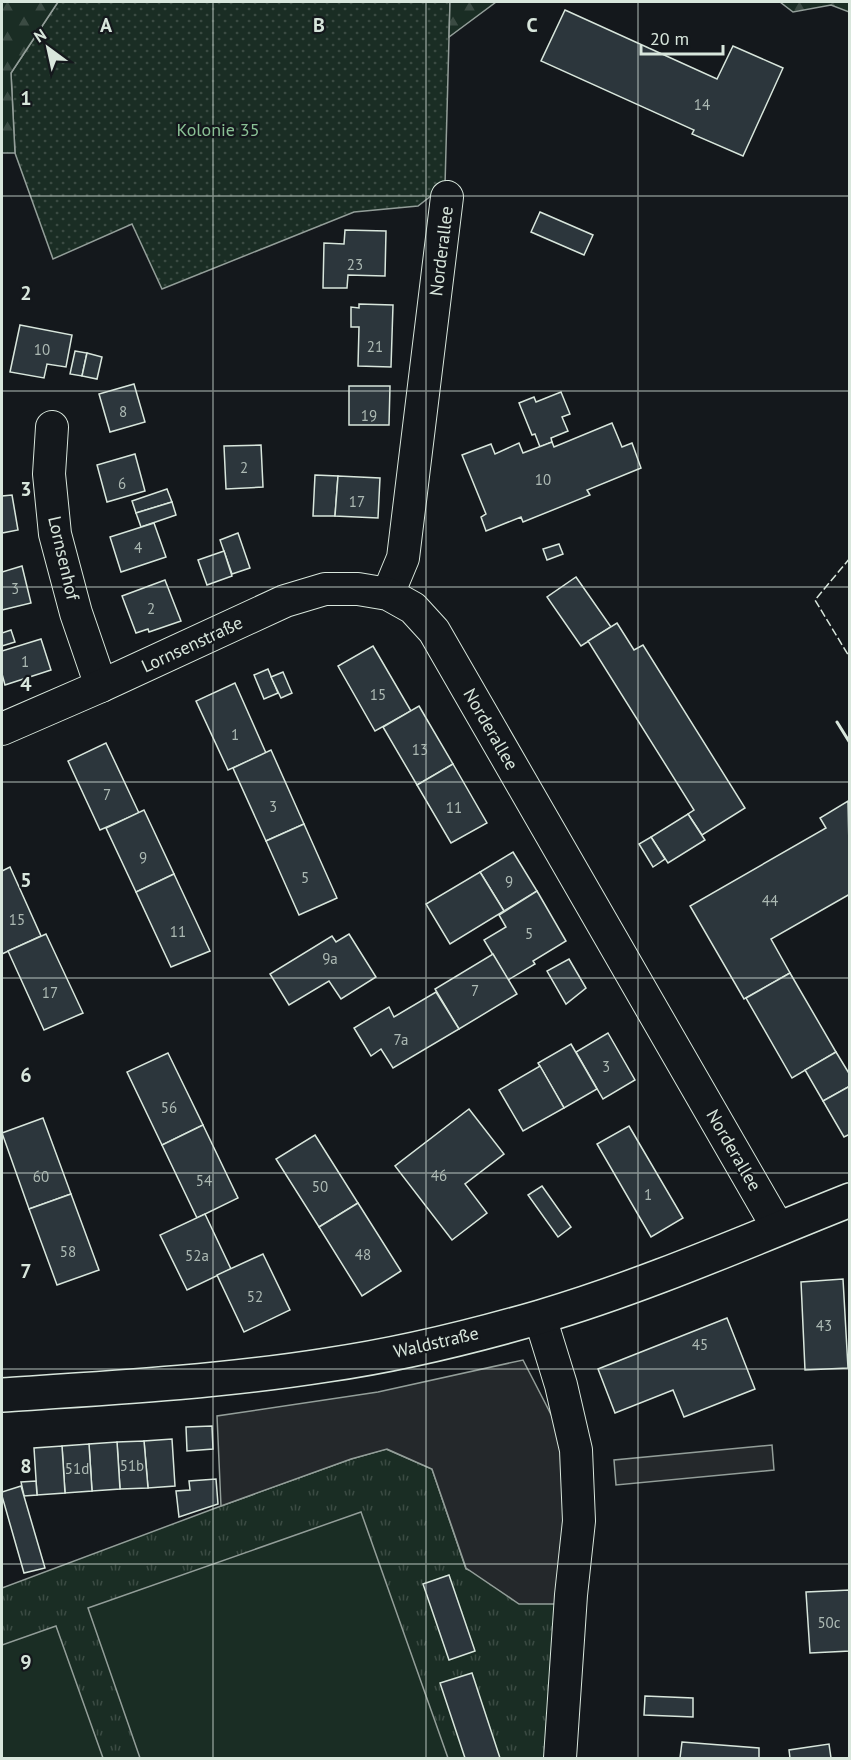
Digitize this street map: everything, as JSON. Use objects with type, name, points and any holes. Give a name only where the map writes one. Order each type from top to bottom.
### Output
[{"type":"main road","name":"Waldstraße","points":[[2,1395],[221,1379],[326,1366],[445,1341],[540,1317],[675,1270],[849,1200]]},
{"type":"street","name":"Norderallee","points":[[447,197],[404,558],[388,594],[413,608],[434,631],[778,1228]]},
{"type":"street","name":"Lornsenhof","points":[[52,427],[49,474],[55,534],[76,613],[101,686]]},
{"type":"street","name":"Lornsenstraße","points":[[2,729],[285,601],[325,590],[358,588],[388,594]]},
{"type":"street","points":[[540,1317],[561,1385],[576,1450],[579,1521],[571,1595],[560,1758]]},
{"type":"green space","points":[[2,2],[58,2],[11,73],[15,153],[2,153]]},
{"type":"green space","name":"Kolonie 35","points":[[58,2],[450,2],[445,185],[418,206],[354,212],[162,289],[132,224],[53,259],[15,153],[11,73]]},
{"type":"green space","points":[[450,2],[496,2],[449,37]]},
{"type":"green space","points":[[780,2],[849,2],[849,12],[831,5],[793,12]]},
{"type":"green space","points":[[386,1449],[432,1469],[466,1569],[561,1604],[552,1758],[2,1758],[2,1588],[221,1506],[351,1459]]},
{"type":"green space","points":[[361,1512],[448,1758],[140,1758],[88,1608]]},
{"type":"green space","points":[[56,1626],[103,1758],[2,1758],[2,1645]]},
{"type":"shaded area","points":[[523,1360],[559,1430],[568,1536],[561,1604],[519,1604],[466,1568],[432,1469],[387,1449],[351,1459],[221,1506],[217,1416],[378,1392]]},
{"type":"shaded area","points":[[772,1445],[774,1470],[616,1485],[614,1460]]},
{"type":"building","points":[[565,10],[717,79],[733,46],[783,68],[743,156],[692,134],[694,130],[541,61]]},
{"type":"building","points":[[540,212],[593,235],[584,255],[531,232]]},
{"type":"building","points":[[345,230],[386,231],[385,276],[348,275],[347,288],[323,288],[324,243],[344,244]]},
{"type":"building","points":[[359,304],[393,305],[391,367],[358,366],[359,327],[351,327],[351,307],[359,308]]},
{"type":"building","points":[[20,325],[72,335],[66,367],[47,364],[44,378],[10,372]]},
{"type":"building","points":[[75,351],[87,353],[82,376],[70,374]]},
{"type":"building","points":[[87,353],[102,357],[97,379],[82,376]]},
{"type":"building","points":[[134,384],[145,422],[110,432],[99,394]]},
{"type":"building","points":[[349,386],[390,386],[389,425],[349,425]]},
{"type":"building","points":[[561,392],[570,414],[562,417],[568,431],[551,438],[552,442],[540,447],[535,434],[532,435],[519,403],[534,397],[536,402]]},
{"type":"building","points":[[612,423],[622,447],[632,443],[641,468],[587,490],[590,495],[523,522],[521,517],[486,531],[481,517],[486,514],[462,455],[491,444],[495,454],[519,443],[523,453],[552,442],[554,447]]},
{"type":"building","points":[[261,445],[263,487],[226,489],[224,446]]},
{"type":"building","points":[[135,454],[145,491],[107,502],[97,465]]},
{"type":"building","points":[[315,475],[338,476],[335,516],[313,516]]},
{"type":"building","points":[[338,476],[380,478],[378,518],[335,516]]},
{"type":"building","points":[[167,489],[172,502],[136,513],[132,501]]},
{"type":"building","points":[[12,495],[18,530],[2,533],[2,496]]},
{"type":"building","points":[[172,502],[176,515],[141,527],[136,513]]},
{"type":"building","points":[[154,523],[166,557],[121,572],[110,537]]},
{"type":"building","points":[[238,533],[250,568],[232,574],[220,540]]},
{"type":"building","points":[[559,544],[563,554],[547,560],[543,549]]},
{"type":"building","points":[[224,551],[232,576],[207,585],[198,560]]},
{"type":"building","points":[[22,566],[31,603],[2,610],[2,572]]},
{"type":"building","points":[[576,577],[611,627],[581,646],[547,597]]},
{"type":"building","points":[[165,580],[181,621],[149,632],[148,629],[136,633],[122,596]]},
{"type":"building","points":[[617,623],[634,650],[643,645],[745,808],[702,835],[688,814],[694,810],[588,641]]},
{"type":"building","points":[[11,630],[15,642],[2,646],[2,633]]},
{"type":"building","points":[[41,639],[51,670],[5,685],[2,674],[2,651]]},
{"type":"building","points":[[373,646],[411,711],[375,731],[338,666]]},
{"type":"building","points":[[268,669],[278,693],[264,699],[254,675]]},
{"type":"building","points":[[283,672],[292,693],[281,698],[271,677]]},
{"type":"building","points":[[235,683],[266,753],[228,770],[196,701]]},
{"type":"building","points":[[419,706],[453,764],[417,785],[383,727]]},
{"type":"building","points":[[106,743],[139,813],[100,830],[68,761]]},
{"type":"building","points":[[271,750],[304,824],[266,841],[233,768]]},
{"type":"building","points":[[453,764],[487,823],[451,843],[417,785]]},
{"type":"building","points":[[848,801],[850,894],[771,939],[790,973],[744,999],[690,906],[826,828],[820,818]]},
{"type":"building","points":[[144,810],[174,874],[136,892],[106,828]]},
{"type":"building","points":[[688,814],[705,840],[668,863],[651,837]]},
{"type":"building","points":[[304,824],[337,898],[299,915],[266,841]]},
{"type":"building","points":[[651,837],[665,859],[653,867],[639,844]]},
{"type":"building","points":[[513,852],[537,891],[504,911],[480,872]]},
{"type":"building","points":[[10,867],[41,936],[2,954],[2,871]]},
{"type":"building","points":[[480,872],[504,911],[450,944],[426,904]]},
{"type":"building","points":[[174,874],[210,951],[171,967],[136,892]]},
{"type":"building","points":[[537,891],[566,941],[533,961],[535,964],[508,980],[484,940],[506,927],[499,915]]},
{"type":"building","points":[[46,934],[83,1013],[44,1030],[8,951]]},
{"type":"building","points":[[349,934],[376,977],[341,999],[329,981],[289,1005],[270,974],[332,936],[336,942]]},
{"type":"building","points":[[493,954],[517,994],[459,1029],[435,989]]},
{"type":"building","points":[[569,959],[586,988],[566,1004],[547,971]]},
{"type":"building","points":[[790,973],[836,1052],[792,1078],[746,998]]},
{"type":"building","points":[[436,992],[459,1029],[393,1068],[381,1049],[371,1056],[354,1028],[389,1007],[394,1017]]},
{"type":"building","points":[[608,1033],[635,1080],[603,1099],[576,1052]]},
{"type":"building","points":[[571,1044],[597,1089],[564,1108],[538,1063]]},
{"type":"building","points":[[836,1052],[850,1075],[850,1086],[823,1101],[805,1070]]},
{"type":"building","points":[[168,1053],[203,1125],[162,1145],[127,1072]]},
{"type":"building","points":[[540,1066],[564,1108],[523,1131],[499,1090]]},
{"type":"building","points":[[850,1086],[850,1134],[844,1137],[823,1101]]},
{"type":"building","points":[[469,1109],[504,1154],[465,1184],[487,1213],[452,1240],[395,1166]]},
{"type":"building","points":[[43,1118],[71,1194],[29,1209],[2,1133]]},
{"type":"building","points":[[203,1125],[238,1198],[197,1218],[162,1145]]},
{"type":"building","points":[[629,1126],[683,1218],[651,1237],[597,1144]]},
{"type":"building","points":[[315,1135],[358,1203],[319,1227],[276,1159]]},
{"type":"building","points":[[542,1186],[571,1227],[558,1237],[528,1195]]},
{"type":"building","points":[[71,1194],[99,1270],[57,1285],[29,1209]]},
{"type":"building","points":[[358,1203],[401,1271],[362,1296],[319,1227]]},
{"type":"building","points":[[205,1214],[231,1269],[187,1290],[160,1235]]},
{"type":"building","points":[[263,1254],[290,1310],[244,1332],[217,1275]]},
{"type":"building","points":[[843,1279],[848,1368],[805,1370],[801,1282]]},
{"type":"building","points":[[727,1318],[755,1389],[684,1417],[673,1390],[615,1413],[598,1369]]},
{"type":"building","points":[[212,1426],[213,1449],[187,1451],[186,1427]]},
{"type":"building","points":[[172,1439],[175,1486],[148,1488],[144,1441]]},
{"type":"building","points":[[144,1441],[148,1488],[120,1489],[117,1442]]},
{"type":"building","points":[[117,1442],[120,1489],[92,1491],[89,1444]]},
{"type":"building","points":[[89,1444],[92,1491],[65,1493],[62,1446]]},
{"type":"building","points":[[62,1446],[65,1493],[37,1495],[34,1448]]},
{"type":"building","points":[[216,1479],[218,1504],[179,1517],[176,1491],[190,1490],[189,1481]]},
{"type":"building","points":[[36,1481],[37,1495],[24,1496],[21,1482]]},
{"type":"building","points":[[21,1486],[45,1568],[24,1573],[2,1496],[2,1492]]},
{"type":"building","points":[[449,1575],[475,1651],[449,1660],[423,1584]]},
{"type":"building","points":[[850,1590],[850,1651],[810,1653],[806,1592]]},
{"type":"building","points":[[472,1673],[500,1758],[465,1758],[440,1683]]},
{"type":"building","points":[[645,1696],[693,1698],[693,1717],[644,1715]]},
{"type":"building","points":[[682,1742],[759,1748],[759,1758],[680,1758]]},
{"type":"building","points":[[829,1744],[831,1758],[790,1758],[789,1750]]},
{"type":"fence","points":[[850,558],[815,600],[850,658]]},
{"type":"wall","points":[[837,722],[850,743]]}]
